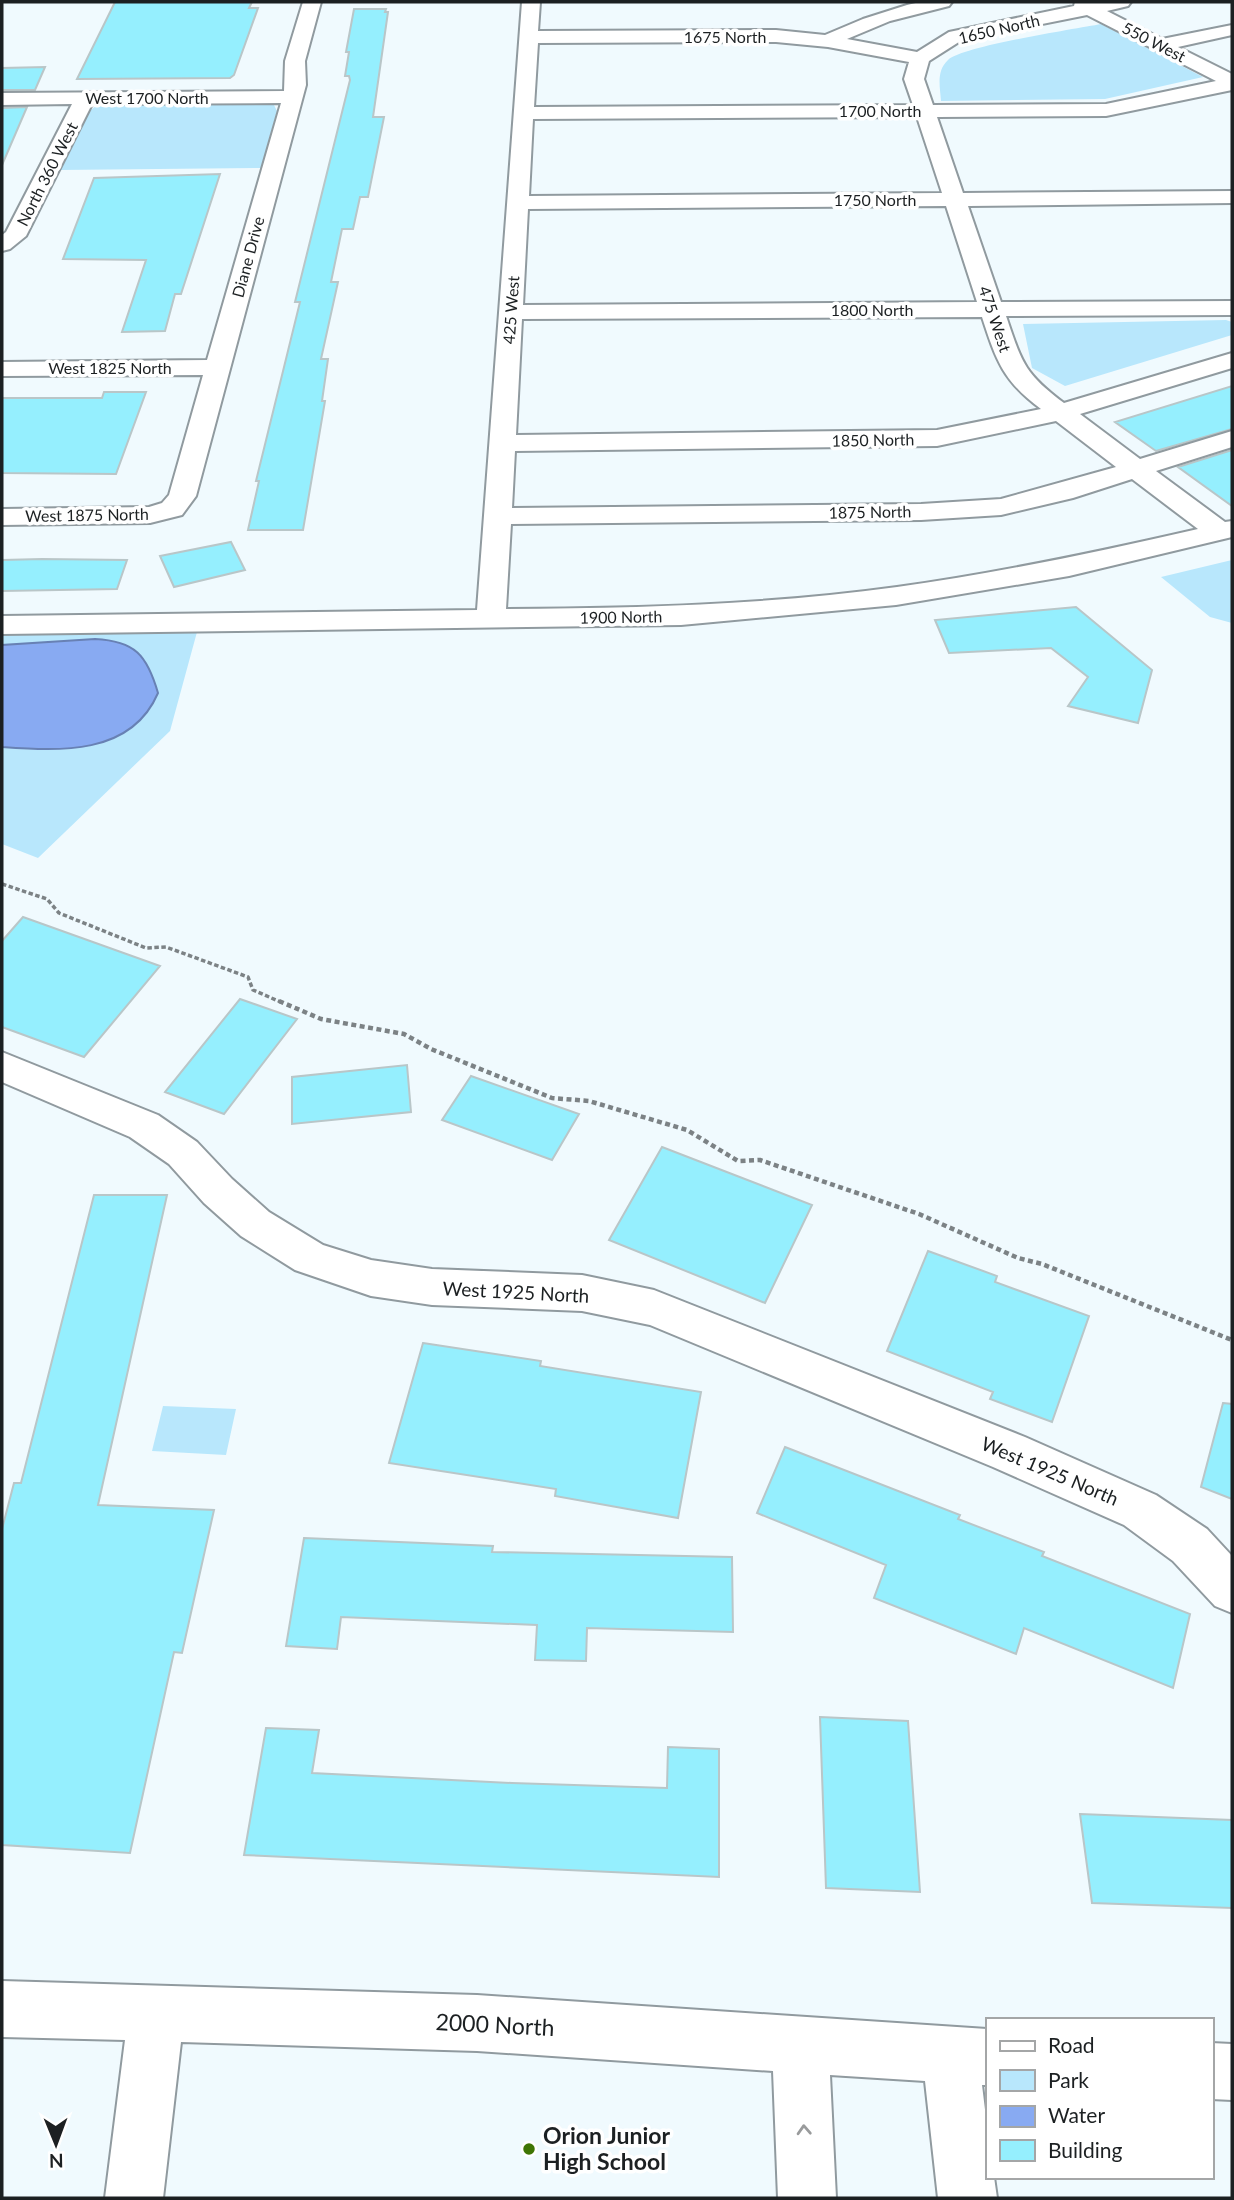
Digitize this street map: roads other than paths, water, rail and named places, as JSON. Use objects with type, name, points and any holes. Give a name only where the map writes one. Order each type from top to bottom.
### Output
[{"type":"street","name":"Diane Drive","points":[[172,509],[182,496],[293,97],[296,85],[295,61],[312,2]]},
{"type":"street","name":"425 West","points":[[491,619],[531,2]]},
{"type":"street","points":[[828,41],[859,25],[890,14],[943,2]]},
{"type":"street","name":"1650 North","points":[[920,58],[956,36],[1082,5],[1122,2]]},
{"type":"street","name":"550 West","points":[[1082,5],[1232,83]]},
{"type":"street","points":[[1159,45],[1232,30]]},
{"type":"street","name":"1675 North","points":[[529,37],[776,36],[828,41],[920,58]]},
{"type":"street","name":"475 West","points":[[920,58],[914,79],[1008,358],[1026,386],[1135,468],[1226,531]]},
{"type":"street","name":"1700 North","points":[[524,113],[1106,110],[1232,83]]},
{"type":"street","name":"West 1700 North","points":[[2,99],[293,97]]},
{"type":"street","name":"North 360 West","points":[[2,244],[15,236],[85,99]]},
{"type":"street","name":"1750 North","points":[[518,203],[1232,197]]},
{"type":"street","name":"1800 North","points":[[511,312],[1232,307]]},
{"type":"street","name":"1850 North","points":[[502,443],[926,439],[979,432],[1232,360]]},
{"type":"street","name":"West 1825 North","points":[[2,369],[218,367]]},
{"type":"street","name":"1875 North","points":[[498,516],[921,512],[1001,507],[1063,492],[1232,439]]},
{"type":"street","name":"West 1875 North","points":[[2,517],[150,516],[172,509]]},
{"type":"street","name":"1900 North","points":[[2,625],[681,616],[866,600],[1069,567],[1226,531]]},
{"type":"street","name":"West 1925 North","points":[[2,1066],[144,1126],[183,1153],[218,1191],[254,1224],[310,1258],[371,1278],[432,1287],[582,1293],[654,1308],[1009,1452],[1140,1510],[1189,1545],[1232,1590]]},
{"type":"street","name":"2000 North","points":[[2,2010],[157,2012],[477,2023],[968,2056]]},
{"type":"street","points":[[134,2198],[157,2012]]},
{"type":"street","points":[[800,2043],[807,2198]]},
{"type":"street","points":[[967,2198],[968,2056]]},
{"type":"street","points":[[1213,2071],[1232,2072]]},
{"type":"water","points":[[109,640],[130,647],[144,660],[158,693],[146,714],[130,729],[112,739],[91,745],[47,749],[2,747],[2,645]]},
{"type":"place","name":"Orion Junior High School","points":[[529,2149]]}]
